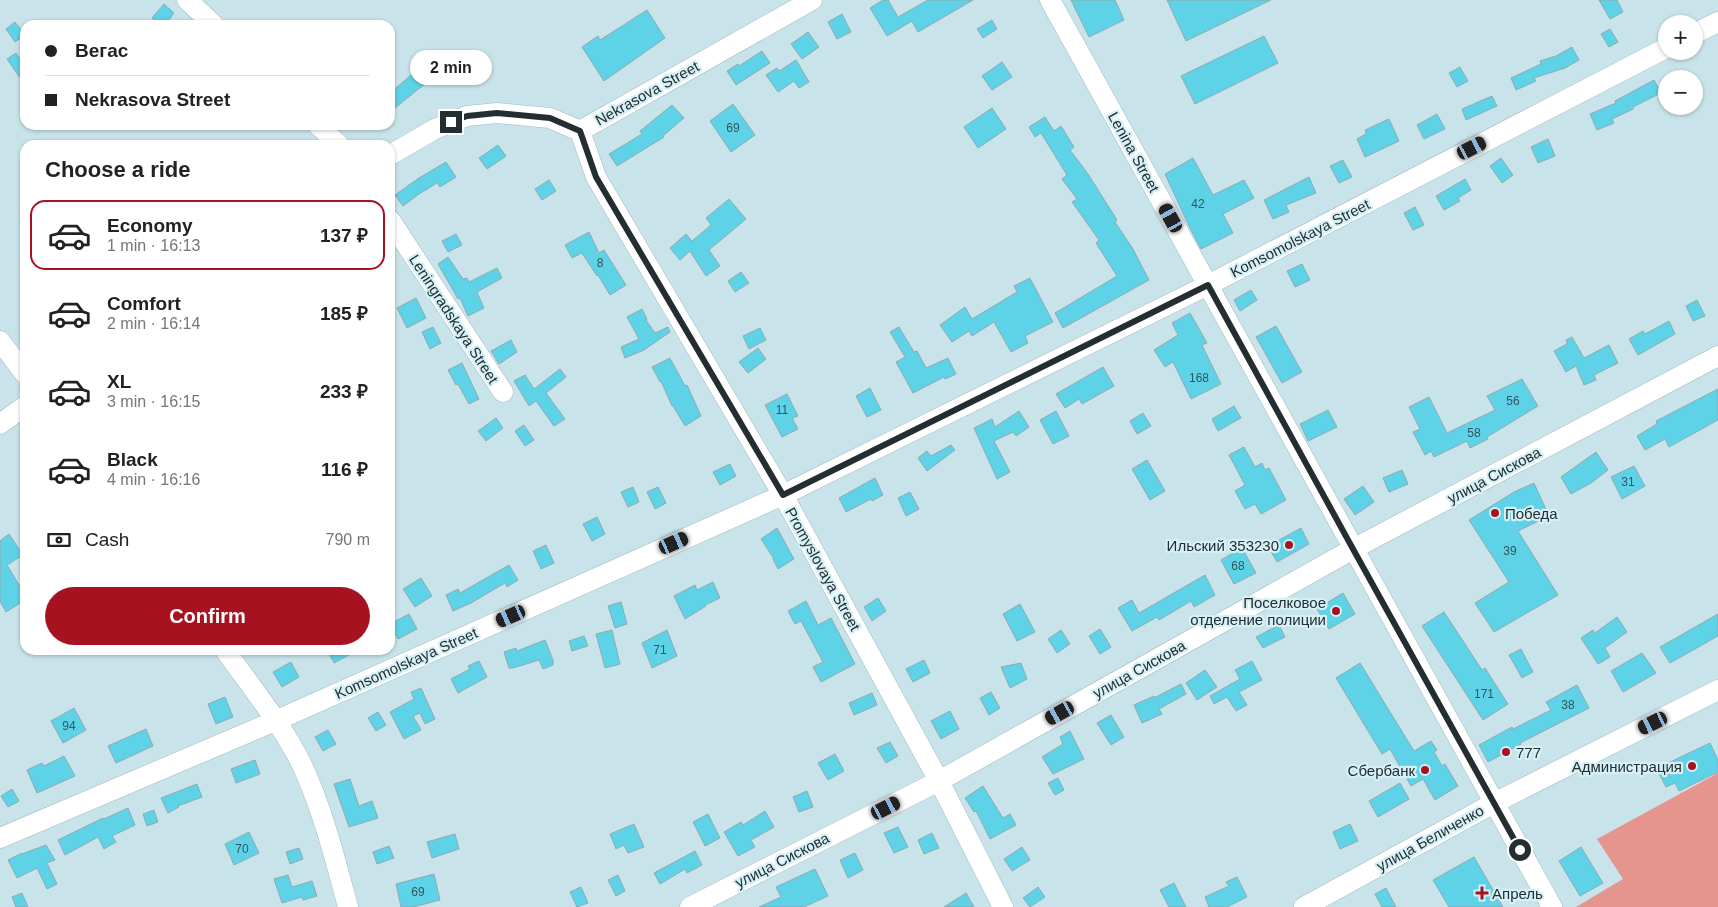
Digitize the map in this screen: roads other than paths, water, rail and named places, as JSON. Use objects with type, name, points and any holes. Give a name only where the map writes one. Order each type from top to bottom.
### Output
[{"type":"street","points":[[187,0],[209,20]]},
{"type":"street","name":"Nekrasova Street","points":[[395,152],[435,128],[467,116],[497,113],[550,118],[580,131],[812,0]]},
{"type":"street","name":"Lenina Street","points":[[1050,0],[1552,907]]},
{"type":"street","points":[[1703,30],[1718,22]]},
{"type":"street","name":"Komsomolskaya Street","points":[[0,838],[275,721],[783,495],[1208,285],[1658,52]]},
{"type":"street","points":[[323,130],[334,140]]},
{"type":"street","name":"Promyslovaya Street","points":[[580,131],[596,177],[783,495],[939,780],[1003,907]]},
{"type":"street","name":"Leningradskaya Street","points":[[395,228],[503,392]]},
{"type":"street","points":[[0,341],[20,367]]},
{"type":"street","name":"улица Сискова","points":[[690,907],[939,780],[1353,549],[1718,356]]},
{"type":"street","points":[[0,424],[20,410]]},
{"type":"street","points":[[229,655],[275,721],[301,764],[326,825],[348,907]]},
{"type":"street","name":"улица Беличенко","points":[[1304,907],[1494,803],[1718,690]]},
{"type":"place","name":"Победа","points":[[1495,513]]},
{"type":"place","name":"Ильский 353230","points":[[1289,545]]},
{"type":"place","name":"Поселковое отделение полиции","points":[[1336,611]]},
{"type":"place","name":"777","points":[[1506,752]]},
{"type":"place","name":"Администрация","points":[[1692,766]]},
{"type":"place","name":"Сбербанк","points":[[1425,770]]},
{"type":"place","name":"Апрель","points":[[1482,893]]}]
